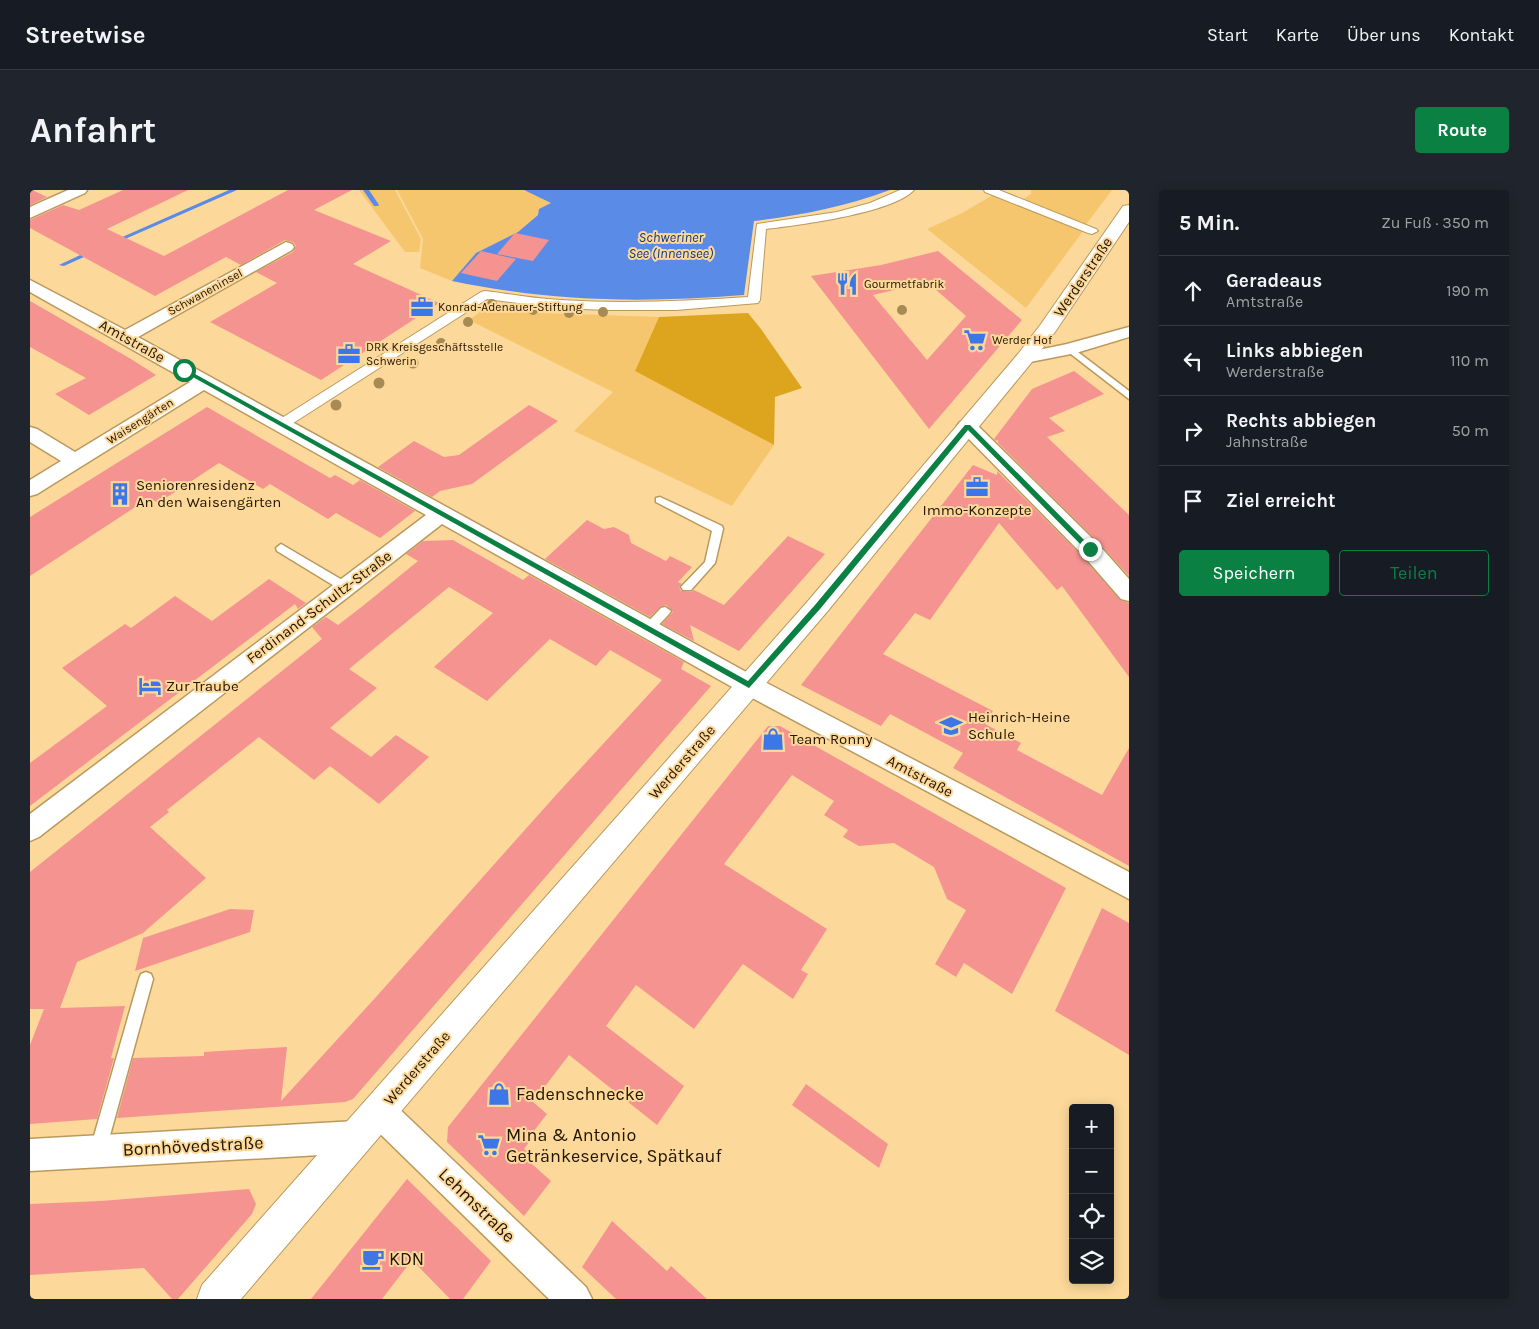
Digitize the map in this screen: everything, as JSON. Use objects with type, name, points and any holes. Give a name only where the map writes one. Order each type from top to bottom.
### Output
[{"type":"street","points":[[30,212],[80,190]]},
{"type":"street","points":[[282,424],[485,295],[559,304],[608,306],[676,306],[754,300],[761,226],[800,222],[845,212],[881,202],[910,190]]},
{"type":"street","name":"Werderstraße","points":[[989,190],[1092,231]]},
{"type":"street","name":"Werderstraße","points":[[216,1299],[817,607],[1025,358],[1048,328],[1129,210]]},
{"type":"street","name":"Schwaneninsel","points":[[124,338],[286,247]]},
{"type":"street","name":"Amtstraße","points":[[30,285],[749,685],[1129,886]]},
{"type":"street","points":[[1025,358],[1070,349],[1129,332]]},
{"type":"street","name":"Waisengärten","points":[[30,489],[205,381]]},
{"type":"street","points":[[967,426],[1090,549],[1129,593]]},
{"type":"street","points":[[30,433],[75,461]]},
{"type":"street","name":"Ferdinand-Schultz-Straße","points":[[30,829],[442,513]]},
{"type":"street","name":"Lehmstraße","points":[[379,1111],[574,1299]]},
{"type":"street","name":"Bornhövedstraße","points":[[30,1155],[356,1137]]},
{"type":"lane","points":[[1070,349],[1129,396]]},
{"type":"lane","points":[[660,500],[718,529],[710,563],[687,586]]},
{"type":"lane","points":[[281,548],[345,587]]},
{"type":"lane","points":[[649,628],[665,611]]},
{"type":"lane","points":[[97,1151],[146,979]]},
{"type":"shaded area","points":[[359,190],[395,190],[421,239],[419,252],[405,252]]},
{"type":"shaded area","points":[[397,190],[524,190],[552,203],[518,232],[476,253],[452,281],[420,268],[423,239]]},
{"type":"shaded area","points":[[1031,190],[1112,190],[1085,226],[1021,201],[1031,194]]},
{"type":"shaded area","points":[[993,195],[1084,230],[1026,308],[927,229],[962,213]]},
{"type":"shaded area","points":[[488,306],[542,313],[659,317],[635,371],[774,445],[732,506],[574,431],[613,392],[469,320]]},
{"type":"shaded area","points":[[748,313],[802,388],[775,397],[774,445],[635,371],[659,317]]},
{"type":"water","name":"Schweriner See (Innensee)","points":[[524,190],[890,190],[823,210],[754,221],[744,295],[633,300],[597,299],[526,293],[452,281],[476,253],[518,232],[538,215],[539,209],[551,203]]},
{"type":"building","points":[[30,190],[32,190],[47,197],[30,205]]},
{"type":"building","points":[[123,190],[188,190],[107,229],[164,256],[288,190],[352,190],[314,210],[391,241],[353,264],[439,303],[321,380],[210,322],[277,283],[256,272],[293,252],[296,246],[293,242],[285,240],[241,265],[226,257],[155,296],[30,228],[30,220],[63,205],[79,210]]},
{"type":"building","points":[[515,233],[549,240],[533,261],[497,254]]},
{"type":"building","points":[[481,251],[516,259],[497,281],[461,273]]},
{"type":"building","name":"Werder Hof","points":[[938,251],[1022,320],[929,429],[811,276],[881,265]],"holes":[[[927,282],[966,316],[927,360],[873,295]]]},
{"type":"building","points":[[30,301],[156,375],[89,415],[55,394],[86,378],[30,347]]},
{"type":"building","points":[[1074,371],[1104,394],[1049,418],[1065,431],[1047,437],[1129,515],[1129,576],[1099,543],[998,443],[998,440],[994,439],[1032,389]]},
{"type":"building","points":[[529,405],[558,421],[472,484],[440,491],[432,497],[378,467],[414,441],[444,457],[459,455]]},
{"type":"building","name":"Seniorenresidenz An den Waisengärten","points":[[207,407],[330,478],[335,475],[353,485],[360,480],[415,511],[380,538],[336,513],[328,519],[270,484],[263,489],[219,463],[158,503],[149,498],[30,576],[30,517]]},
{"type":"building","points":[[973,465],[997,475],[997,471],[1081,555],[1120,600],[1129,603],[1129,677],[1062,586],[1057,590],[999,523],[930,620],[915,613],[883,654],[993,711],[985,724],[1021,743],[1017,750],[1102,795],[1129,748],[1129,866],[953,768],[963,753],[890,714],[881,726],[801,685]]},
{"type":"building","points":[[587,520],[604,529],[614,527],[629,535],[631,543],[666,561],[670,556],[692,567],[678,582],[682,584],[679,587],[681,591],[691,592],[694,590],[724,605],[788,536],[825,554],[739,651],[690,625],[694,641],[662,624],[673,612],[666,605],[660,607],[650,617],[545,559]]},
{"type":"building","points":[[453,540],[523,580],[529,575],[684,662],[681,669],[711,686],[353,1099],[345,1102],[117,1118],[133,1058],[204,1056],[204,1052],[287,1047],[281,1101],[662,680],[610,650],[596,666],[550,639],[487,701],[434,667],[493,613],[449,587],[349,669],[377,688],[330,728],[371,757],[396,735],[429,757],[379,804],[330,766],[314,780],[259,737],[167,810],[169,812],[150,827],[206,878],[143,933],[77,962],[60,1008],[125,1006],[111,1058],[114,1058],[97,1119],[30,1124],[30,1045],[44,1009],[30,1009],[30,872],[322,639],[312,627],[326,617],[338,625],[364,605],[418,561],[406,554],[423,541]]},
{"type":"building","points":[[269,579],[306,603],[298,609],[295,604],[30,806],[30,763],[107,706],[62,668],[125,624],[131,628],[175,596],[212,621]]},
{"type":"building","points":[[768,726],[780,726],[1066,888],[1012,994],[964,963],[956,977],[935,964],[966,910],[947,899],[934,867],[894,843],[859,846],[843,837],[848,830],[824,815],[834,801],[792,775],[724,864],[827,929],[801,970],[808,974],[793,999],[743,964],[694,1029],[636,985],[606,1026],[684,1086],[657,1125],[569,1055],[533,1102],[547,1114],[530,1136],[532,1138],[524,1149],[528,1152],[524,1157],[551,1181],[524,1216],[447,1142],[448,1127]]},
{"type":"building","points":[[1102,908],[1129,923],[1129,1055],[1055,1011]]},
{"type":"building","points":[[230,909],[254,910],[250,932],[135,971],[143,938]]},
{"type":"building","points":[[806,1084],[888,1144],[879,1168],[792,1105]]},
{"type":"building","points":[[407,1179],[491,1261],[463,1299],[450,1299],[412,1260],[382,1299],[311,1299]]},
{"type":"building","points":[[249,1189],[256,1204],[252,1214],[178,1299],[172,1299],[144,1268],[30,1275],[30,1204],[101,1201]]},
{"type":"building","points":[[612,1221],[667,1271],[671,1266],[707,1299],[616,1299],[582,1267]]},
{"type":"waterway","points":[[114,242],[234,190]]},
{"type":"waterway","points":[[366,190],[376,205]]},
{"type":"waterway","points":[[62,265],[93,251]]},
{"type":"place","name":"Gourmetfabrik","points":[[847,284]]},
{"type":"place","name":"Konrad-Adenauer-Stiftung","points":[[422,307]]},
{"type":"place","name":"Werder Hof","points":[[975,340]]},
{"type":"place","name":"DRK Kreisgeschäftsstelle Schwerin","points":[[349,354]]},
{"type":"place","name":"Immo-Konzepte","points":[[977,487]]},
{"type":"place","name":"Seniorenresidenz An den Waisengärten","points":[[120,494]]},
{"type":"place","name":"Zur Traube","points":[[150,686]]},
{"type":"place","name":"Heinrich-Heine Schule","points":[[951,726]]},
{"type":"place","name":"Team Ronny","points":[[773,739]]},
{"type":"place","name":"Fadenschnecke","points":[[499,1094]]},
{"type":"place","name":"Mina & Antonio Getränkeservice, Spätkauf","points":[[489,1145]]},
{"type":"place","name":"KDN","points":[[373,1259]]},
{"type":"route","points":[[184,370],[749,685],[817,607],[967,426],[1090,549]]}]
